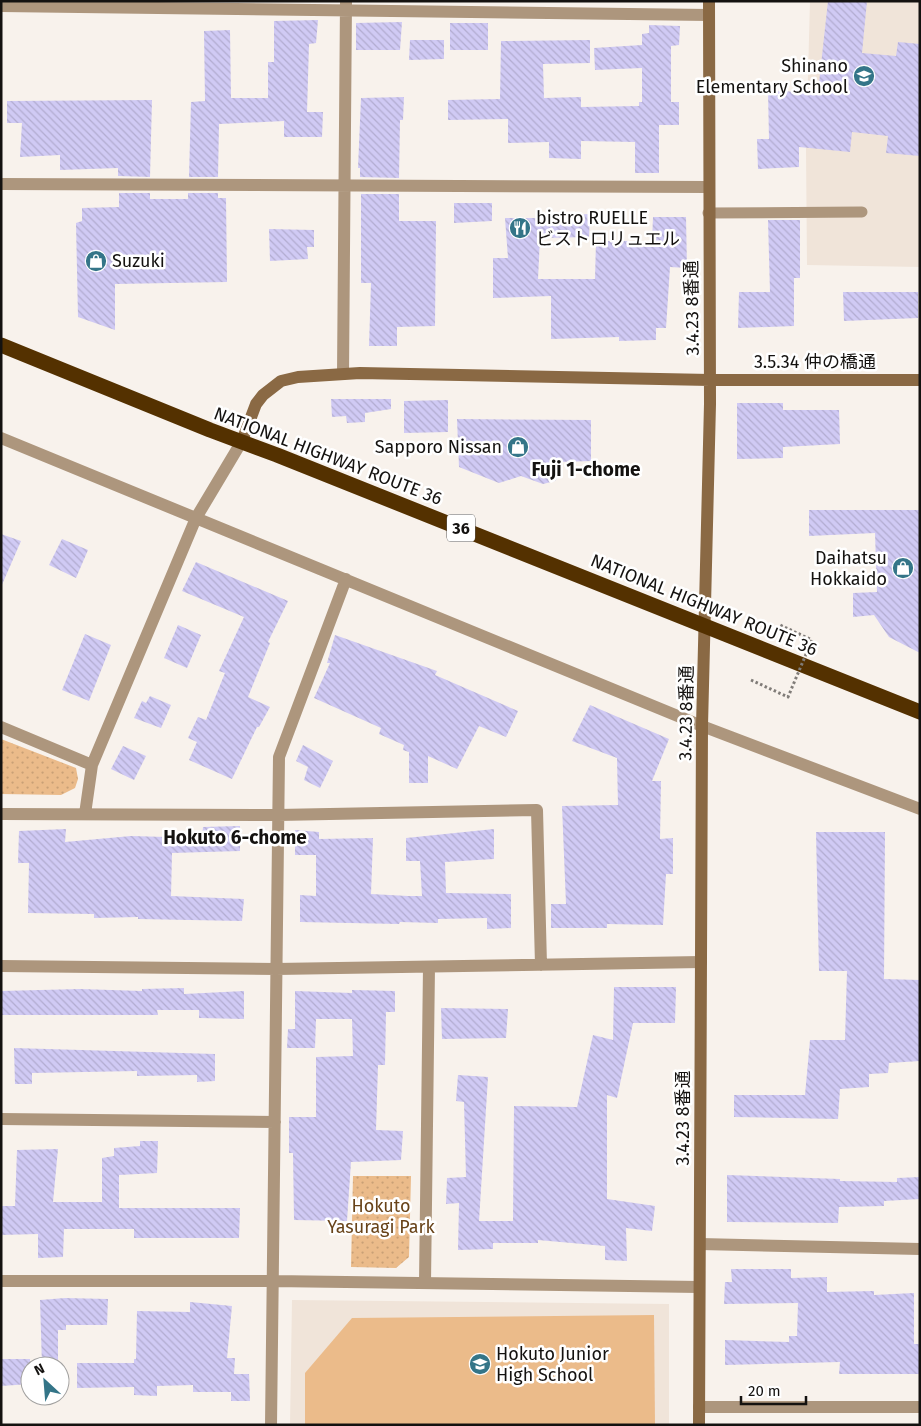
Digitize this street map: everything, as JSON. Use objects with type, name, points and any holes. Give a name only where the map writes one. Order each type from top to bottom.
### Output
[{"type":"highway","name":"NATIONAL HIGHWAY ROUTE 36","points":[[1,345],[920,712]]},
{"type":"street","name":"3.4.23 8番通","points":[[699,1425],[702,726],[710,380],[708,213],[709,1]]},
{"type":"street","points":[[1,6],[346,5],[709,15]]},
{"type":"street","points":[[342,374],[346,5]]},
{"type":"street","points":[[1,184],[708,187]]},
{"type":"street","name":"3.5.34 仲の橋通","points":[[242,441],[256,404],[271,387],[281,381],[298,377],[342,374],[710,380],[920,380]]},
{"type":"street","points":[[1,438],[702,726],[920,810]]},
{"type":"street","points":[[85,814],[92,765],[196,518],[242,441]]},
{"type":"street","points":[[271,1425],[279,757],[346,579]]},
{"type":"street","points":[[1,727],[92,765]]},
{"type":"street","points":[[1,814],[278,815],[537,810],[541,965]]},
{"type":"street","points":[[1,966],[276,969],[701,962]]},
{"type":"street","points":[[425,1283],[429,967]]},
{"type":"street","points":[[1,1119],[274,1122]]},
{"type":"street","points":[[700,1244],[920,1249]]},
{"type":"street","points":[[1,1281],[273,1281],[699,1288]]},
{"type":"street","points":[[699,1407],[920,1406]]},
{"type":"lane","points":[[708,213],[862,212]]},
{"type":"path","points":[[751,680],[788,697],[812,640],[780,624]]},
{"type":"shaded area","name":"Shinano Elementary School","points":[[810,1],[920,1],[920,267],[807,265],[806,150]]},
{"type":"shaded area","name":"Hokuto Junior High School","points":[[292,1300],[669,1304],[669,1425],[290,1425]]},
{"type":"green space","points":[[1,739],[76,768],[78,779],[75,788],[61,795],[1,794]]},
{"type":"green space","name":"Hokuto Yasuragi Park","points":[[353,1176],[411,1176],[409,1257],[396,1268],[351,1267]]},
{"type":"green space","name":"Hokuto Junior High School","points":[[654,1315],[655,1425],[305,1425],[305,1373],[352,1318]]},
{"type":"building","points":[[828,1],[867,1],[862,53],[896,56],[898,42],[920,44],[920,156],[886,153],[888,136],[852,132],[850,152],[799,147],[799,167],[758,169],[757,139],[769,139],[768,91],[818,92]]},
{"type":"building","points":[[318,20],[316,43],[309,44],[307,112],[323,112],[322,137],[284,137],[284,121],[219,124],[218,177],[189,177],[191,102],[205,101],[204,31],[230,30],[231,98],[268,98],[268,62],[274,62],[274,21]]},
{"type":"building","points":[[402,22],[400,50],[356,50],[356,23]]},
{"type":"building","points":[[450,23],[488,23],[488,50],[450,50]]},
{"type":"building","points":[[649,25],[680,26],[679,45],[671,46],[671,102],[679,102],[679,125],[659,125],[659,173],[635,173],[635,142],[581,141],[581,159],[549,158],[549,142],[508,143],[508,119],[448,120],[448,100],[500,99],[501,41],[590,40],[590,63],[543,64],[544,98],[581,97],[581,107],[639,106],[639,102],[642,102],[642,68],[595,70],[594,48],[642,45],[642,34],[649,33]]},
{"type":"building","points":[[410,40],[444,40],[444,59],[409,60]]},
{"type":"building","points":[[404,97],[403,120],[400,120],[399,178],[360,177],[360,168],[358,168],[361,98]]},
{"type":"building","points":[[152,100],[150,177],[118,176],[118,168],[60,170],[60,155],[20,157],[22,123],[7,123],[7,101]]},
{"type":"building","points":[[119,193],[150,193],[150,199],[188,199],[188,193],[218,193],[218,198],[226,198],[227,282],[115,284],[115,330],[78,317],[76,223],[82,221],[82,208],[119,207]]},
{"type":"building","points":[[361,194],[399,194],[399,221],[436,221],[435,326],[397,327],[397,346],[369,346],[371,283],[361,283]]},
{"type":"building","points":[[454,203],[492,203],[492,221],[454,223]]},
{"type":"building","points":[[590,214],[589,237],[540,238],[538,279],[595,279],[596,241],[652,241],[653,217],[686,217],[687,268],[670,267],[666,328],[656,328],[656,340],[619,341],[619,337],[551,339],[551,296],[493,298],[493,258],[508,258],[505,218],[547,218],[547,216]]},
{"type":"building","points":[[768,220],[800,220],[800,278],[794,278],[794,326],[738,328],[739,292],[770,292]]},
{"type":"building","points":[[269,229],[314,230],[314,247],[307,247],[308,259],[270,261]]},
{"type":"building","points":[[843,292],[918,292],[918,318],[844,321]]},
{"type":"building","points":[[331,399],[391,399],[391,409],[365,413],[365,422],[347,423],[346,416],[332,417]]},
{"type":"building","points":[[448,400],[448,432],[404,433],[404,401]]},
{"type":"building","points":[[737,403],[783,403],[783,410],[839,410],[840,444],[783,447],[783,458],[737,459]]},
{"type":"building","points":[[457,419],[591,420],[591,461],[559,462],[559,476],[555,481],[543,484],[521,476],[499,483],[459,467]]},
{"type":"building","points":[[809,510],[920,510],[920,653],[889,637],[874,615],[853,617],[853,593],[877,592],[875,533],[809,536]]},
{"type":"building","points":[[1,534],[21,541],[1,587]]},
{"type":"building","points":[[62,539],[88,550],[76,578],[49,565]]},
{"type":"building","points":[[196,562],[288,601],[268,642],[270,643],[248,697],[270,707],[259,727],[257,727],[232,779],[189,760],[197,742],[188,738],[198,717],[206,720],[225,673],[219,671],[244,617],[182,591]]},
{"type":"building","points":[[178,625],[201,635],[187,668],[164,658]]},
{"type":"building","points":[[85,634],[111,645],[89,701],[62,690]]},
{"type":"building","points":[[335,635],[437,671],[435,675],[518,711],[506,737],[479,726],[457,769],[428,756],[428,783],[409,783],[409,752],[403,750],[404,745],[379,734],[381,728],[314,698],[330,663],[327,663]]},
{"type":"building","points":[[150,696],[171,705],[161,728],[134,718],[142,701],[146,703]]},
{"type":"building","points":[[590,705],[669,739],[652,781],[661,781],[660,839],[673,838],[673,874],[666,874],[663,925],[607,924],[607,928],[551,928],[551,904],[566,904],[562,806],[618,805],[617,758],[572,741]]},
{"type":"building","points":[[303,745],[333,761],[320,788],[304,780],[308,767],[296,761]]},
{"type":"building","points":[[123,746],[146,756],[134,780],[111,769]]},
{"type":"building","points":[[240,826],[240,851],[172,853],[171,896],[244,899],[242,921],[138,919],[138,917],[94,918],[94,914],[28,913],[29,863],[18,863],[19,831],[66,829],[65,842],[131,836],[202,838],[203,827]]},
{"type":"building","points":[[494,829],[494,859],[445,862],[446,893],[511,894],[511,928],[487,929],[487,918],[438,919],[438,923],[400,922],[399,924],[300,922],[300,895],[316,896],[316,855],[295,855],[295,830],[319,832],[319,839],[373,838],[371,894],[422,896],[420,861],[406,861],[406,838]]},
{"type":"building","points":[[816,832],[885,832],[884,979],[920,980],[920,1061],[889,1063],[888,1073],[869,1074],[869,1087],[840,1089],[838,1119],[734,1117],[734,1095],[805,1095],[810,1040],[845,1040],[847,971],[819,971]]},
{"type":"building","points":[[614,987],[676,987],[675,1023],[633,1023],[617,1098],[607,1095],[607,1199],[655,1206],[652,1231],[626,1228],[627,1261],[605,1260],[605,1246],[538,1240],[538,1243],[493,1243],[493,1249],[458,1250],[459,1203],[446,1204],[447,1178],[466,1177],[464,1102],[456,1101],[458,1075],[488,1077],[479,1221],[513,1221],[514,1106],[577,1107],[593,1035],[613,1040]]},
{"type":"building","points":[[184,988],[184,994],[244,991],[244,1019],[199,1018],[199,1010],[157,1010],[158,1015],[1,1015],[1,991],[80,989],[142,991],[142,989]]},
{"type":"building","points":[[352,990],[395,991],[395,1012],[386,1012],[385,1065],[378,1065],[376,1130],[403,1131],[401,1160],[351,1162],[347,1221],[294,1220],[293,1153],[289,1153],[289,1117],[316,1117],[316,1057],[353,1056],[352,1019],[316,1019],[315,1048],[287,1048],[288,1029],[295,1029],[295,991],[352,993]]},
{"type":"building","points":[[441,1008],[508,1009],[506,1038],[442,1039]]},
{"type":"building","points":[[14,1048],[215,1054],[215,1081],[197,1082],[197,1075],[137,1076],[137,1071],[32,1073],[32,1084],[15,1084]]},
{"type":"building","points":[[140,1141],[158,1141],[157,1173],[119,1175],[119,1208],[240,1208],[239,1238],[134,1238],[134,1229],[64,1229],[63,1257],[38,1258],[38,1234],[1,1235],[1,1206],[15,1206],[17,1150],[58,1149],[53,1202],[102,1202],[102,1158],[114,1156],[114,1148],[140,1146]]},
{"type":"building","points":[[727,1175],[897,1182],[897,1178],[920,1177],[920,1199],[884,1201],[884,1206],[839,1207],[838,1223],[727,1222]]},
{"type":"building","points":[[731,1269],[791,1269],[791,1278],[827,1277],[827,1292],[874,1291],[874,1295],[914,1293],[914,1344],[920,1344],[920,1374],[839,1374],[840,1362],[725,1365],[725,1340],[789,1342],[789,1336],[797,1336],[798,1303],[724,1304],[725,1282],[732,1282]]},
{"type":"building","points":[[65,1298],[108,1299],[107,1325],[66,1325],[66,1330],[58,1330],[58,1356],[42,1356],[40,1300]]},
{"type":"building","points":[[190,1302],[232,1306],[227,1358],[235,1358],[234,1374],[249,1374],[250,1401],[231,1401],[231,1392],[193,1392],[193,1385],[157,1386],[157,1396],[134,1395],[134,1387],[77,1388],[77,1363],[134,1363],[134,1359],[136,1359],[137,1311],[190,1312]]},
{"type":"building","points":[[1,1359],[20,1359],[20,1385],[1,1386]]},
{"type":"place","name":"Shinano Elementary School","points":[[864,76]]},
{"type":"place","name":"bistro RUELLE ビストロリュエル","points":[[520,228]]},
{"type":"place","name":"Suzuki","points":[[96,261]]},
{"type":"place","name":"Sapporo Nissan","points":[[518,447]]},
{"type":"place","name":"Daihatsu Hokkaido","points":[[903,568]]},
{"type":"place","name":"Hokuto Junior High School","points":[[480,1364]]},
{"type":"district","name":"Fuji 1-chome","points":[[586,469]]},
{"type":"district","name":"Hokuto 6-chome","points":[[235,837]]}]
